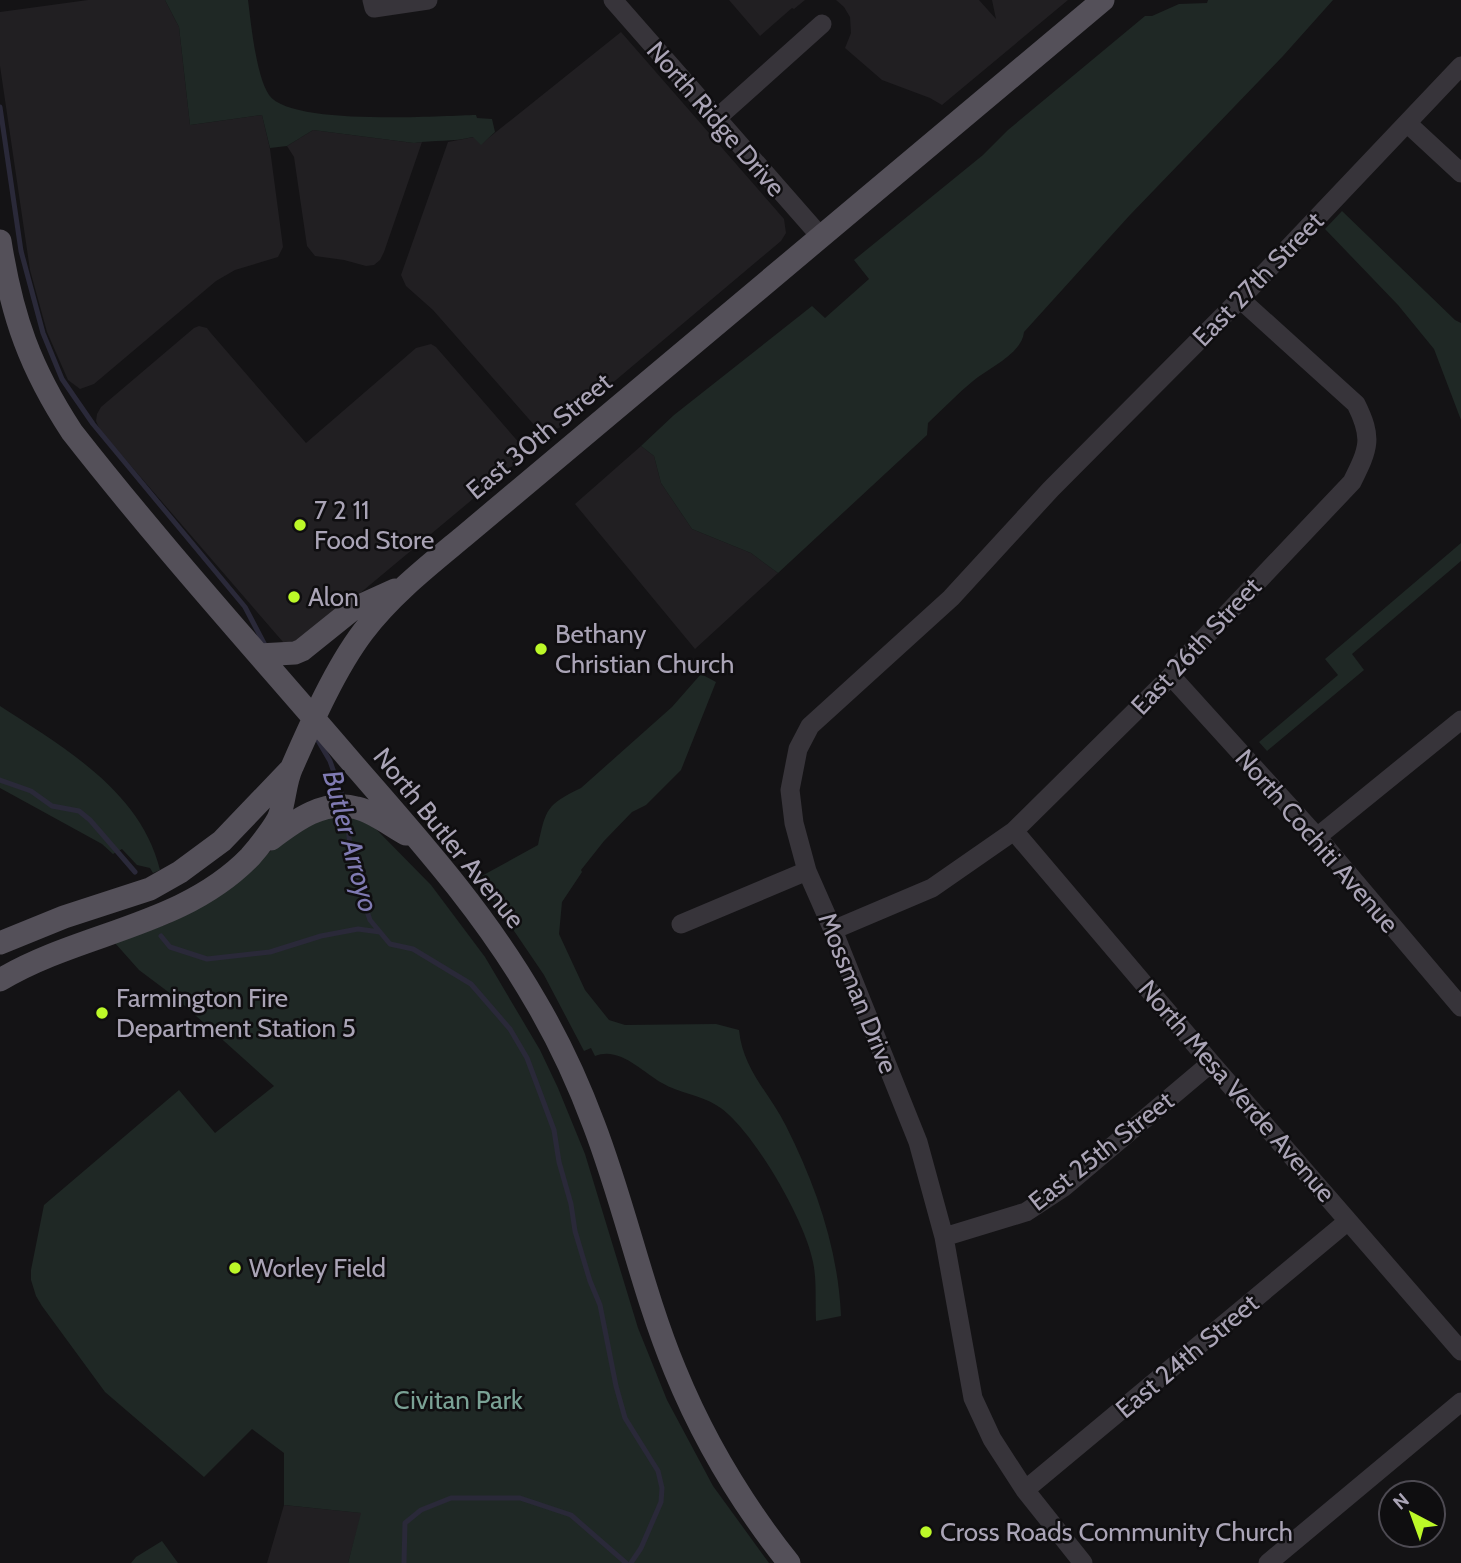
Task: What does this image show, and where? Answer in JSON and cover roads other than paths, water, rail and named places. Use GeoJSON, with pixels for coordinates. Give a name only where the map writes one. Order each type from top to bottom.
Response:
{"type":"FeatureCollection","features":[{"type":"Feature","properties":{"kind":"main road","name":"East 30th Street"},"geometry":{"type":"LineString","coordinates":[[0,980],[76,945],[164,915],[212,887],[250,857],[279,817],[290,770],[337,674],[357,640],[385,606],[407,584],[1103,0]]}},
{"type":"Feature","properties":{"kind":"main road","name":"North Butler Avenue"},"geometry":{"type":"LineString","coordinates":[[0,241],[9,293],[21,335],[38,377],[72,432],[121,494],[460,887],[502,945],[541,1009],[595,1127],[643,1282],[687,1398],[735,1490],[789,1563]]}},
{"type":"Feature","properties":{"kind":"main road"},"geometry":{"type":"LineString","coordinates":[[259,655],[295,653],[302,650],[353,609],[407,584]]}},
{"type":"Feature","properties":{"kind":"main road"},"geometry":{"type":"LineString","coordinates":[[0,943],[64,917],[150,889],[180,872],[222,841],[290,770]]}},
{"type":"Feature","properties":{"kind":"main road"},"geometry":{"type":"LineString","coordinates":[[250,857],[300,818],[334,807],[359,808],[421,843]]}},
{"type":"Feature","properties":{"kind":"street"},"geometry":{"type":"LineString","coordinates":[[372,0],[374,8],[428,0]]}},
{"type":"Feature","properties":{"kind":"street","name":"North Ridge Drive"},"geometry":{"type":"LineString","coordinates":[[613,0],[821,237]]}},
{"type":"Feature","properties":{"kind":"street"},"geometry":{"type":"LineString","coordinates":[[716,120],[822,24]]}},
{"type":"Feature","properties":{"kind":"street","name":"East 27th Street"},"geometry":{"type":"LineString","coordinates":[[1051,489],[1240,299],[1461,66]]}},
{"type":"Feature","properties":{"kind":"street"},"geometry":{"type":"LineString","coordinates":[[1407,123],[1461,173]]}},
{"type":"Feature","properties":{"kind":"street","name":"East 26th Street"},"geometry":{"type":"LineString","coordinates":[[833,930],[932,888],[1014,831],[1171,676],[1352,482],[1365,456],[1367,427],[1356,404],[1240,299]]}},
{"type":"Feature","properties":{"kind":"street","name":"Mossman Drive"},"geometry":{"type":"LineString","coordinates":[[1051,489],[951,598],[810,726],[798,749],[790,790],[794,823],[807,871],[918,1142],[944,1237],[972,1398],[992,1439],[1025,1490],[1083,1563]]}},
{"type":"Feature","properties":{"kind":"street","name":"North Cochiti Avenue"},"geometry":{"type":"LineString","coordinates":[[1171,676],[1317,837],[1461,1007]]}},
{"type":"Feature","properties":{"kind":"street"},"geometry":{"type":"LineString","coordinates":[[1317,837],[1461,720]]}},
{"type":"Feature","properties":{"kind":"street","name":"North Mesa Verde Avenue"},"geometry":{"type":"LineString","coordinates":[[1014,831],[1461,1351]]}},
{"type":"Feature","properties":{"kind":"street"},"geometry":{"type":"LineString","coordinates":[[681,924],[807,871]]}},
{"type":"Feature","properties":{"kind":"street","name":"East 25th Street"},"geometry":{"type":"LineString","coordinates":[[944,1237],[1026,1212],[1064,1186],[1211,1063]]}},
{"type":"Feature","properties":{"kind":"street","name":"East 24th Street"},"geometry":{"type":"LineString","coordinates":[[1025,1490],[1349,1221]]}},
{"type":"Feature","properties":{"kind":"street"},"geometry":{"type":"LineString","coordinates":[[1268,1563],[1461,1402]]}},
{"type":"Feature","properties":{"kind":"waterway","name":"Butler Arroyo"},"geometry":{"type":"LineString","coordinates":[[0,107],[21,251],[43,333],[62,379],[93,424],[245,607],[267,649]]}},
{"type":"Feature","properties":{"kind":"waterway","name":"Butler Arroyo"},"geometry":{"type":"LineString","coordinates":[[316,737],[330,761],[344,801]]}},
{"type":"Feature","properties":{"kind":"waterway"},"geometry":{"type":"LineString","coordinates":[[0,780],[31,791],[52,806],[79,811],[135,872]]}},
{"type":"Feature","properties":{"kind":"waterway","name":"Butler Arroyo"},"geometry":{"type":"LineString","coordinates":[[346,811],[353,871],[370,920],[390,944],[413,949],[471,984],[510,1029],[527,1058],[554,1130],[575,1231],[600,1305],[625,1418],[658,1471],[662,1488],[661,1502],[641,1548],[631,1563]]}},
{"type":"Feature","properties":{"kind":"waterway"},"geometry":{"type":"LineString","coordinates":[[161,936],[170,947],[207,959],[270,952],[321,936],[358,929],[380,932]]}},
{"type":"Feature","properties":{"kind":"waterway"},"geometry":{"type":"LineString","coordinates":[[404,1563],[405,1523],[421,1510],[451,1498],[520,1498],[571,1515],[626,1563]]}},
{"type":"Feature","properties":{"kind":"place","name":"7 2 11 Food Store"},"geometry":{"type":"Point","coordinates":[300,525]}},
{"type":"Feature","properties":{"kind":"place","name":"Alon"},"geometry":{"type":"Point","coordinates":[294,597]}},
{"type":"Feature","properties":{"kind":"place","name":"Bethany Christian Church"},"geometry":{"type":"Point","coordinates":[541,649]}},
{"type":"Feature","properties":{"kind":"place","name":"Farmington Fire Department Station 5"},"geometry":{"type":"Point","coordinates":[102,1013]}},
{"type":"Feature","properties":{"kind":"place","name":"Worley Field"},"geometry":{"type":"Point","coordinates":[235,1268]}},
{"type":"Feature","properties":{"kind":"place","name":"Cross Roads Community Church"},"geometry":{"type":"Point","coordinates":[926,1532]}},
{"type":"Feature","properties":{"kind":"park label","name":"Civitan Park"},"geometry":{"type":"Point","coordinates":[458,1400]}}]}
